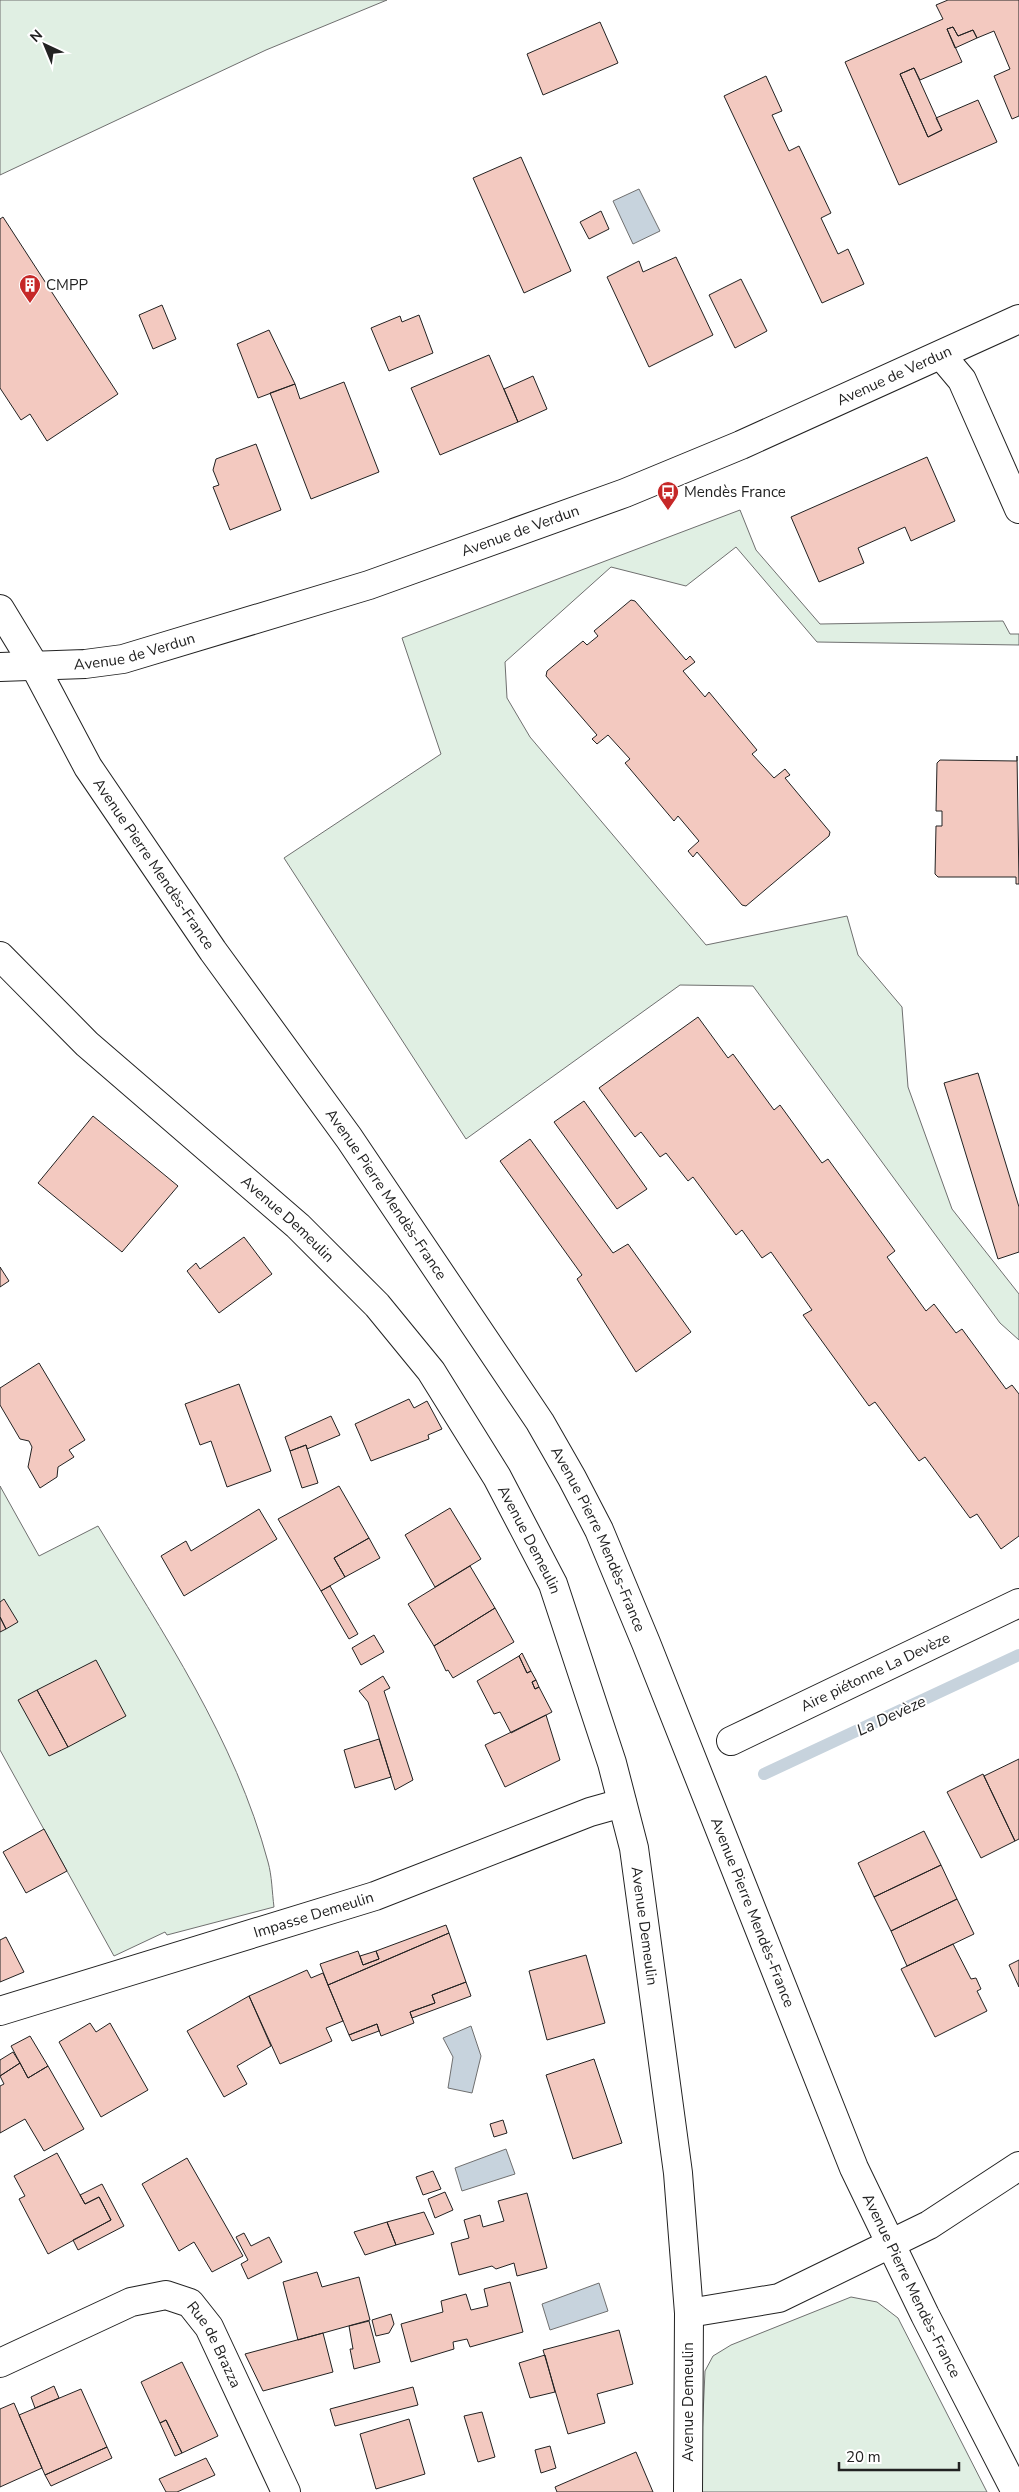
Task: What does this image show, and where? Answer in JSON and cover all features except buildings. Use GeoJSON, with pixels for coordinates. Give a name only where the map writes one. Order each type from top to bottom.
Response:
{"type":"FeatureCollection","features":[{"type":"Feature","properties":{"kind":"street","name":"Avenue de Verdun"},"geometry":{"type":"LineString","coordinates":[[0,667],[85,664],[123,659],[368,585],[625,493],[1019,319]]}},
{"type":"Feature","properties":{"kind":"street"},"geometry":{"type":"LineString","coordinates":[[941,355],[962,380],[1019,509]]}},
{"type":"Feature","properties":{"kind":"street","name":"Avenue Pierre Mendès-France"},"geometry":{"type":"LineString","coordinates":[[0,609],[34,665],[88,767],[213,951],[349,1138],[540,1422],[572,1478],[599,1530],[646,1642],[854,2168],[1016,2492]]}},
{"type":"Feature","properties":{"kind":"street","name":"Avenue Demeulin"},"geometry":{"type":"LineString","coordinates":[[0,956],[87,1044],[298,1226],[377,1305],[430,1371],[498,1477],[554,1584],[612,1763],[634,1848],[677,2163],[689,2313],[688,2492]]}},
{"type":"Feature","properties":{"kind":"street","name":"Aire piétonne La Devèze"},"geometry":{"type":"LineString","coordinates":[[731,1742],[1019,1603]]}},
{"type":"Feature","properties":{"kind":"street","name":"Impasse Demeulin"},"geometry":{"type":"LineString","coordinates":[[0,2011],[375,1896],[590,1812],[622,1803]]}},
{"type":"Feature","properties":{"kind":"street"},"geometry":{"type":"LineString","coordinates":[[689,2313],[779,2298],[929,2226],[1019,2166]]}},
{"type":"Feature","properties":{"kind":"street","name":"Rue de Brazza"},"geometry":{"type":"LineString","coordinates":[[0,2363],[130,2302],[166,2294],[190,2303],[209,2327],[286,2492]]}},
{"type":"Feature","properties":{"kind":"green space"},"geometry":{"type":"Polygon","coordinates":[[[0,0],[387,0],[266,50],[0,175],[0,0]]]}},
{"type":"Feature","properties":{"kind":"green space"},"geometry":{"type":"Polygon","coordinates":[[[740,510],[756,550],[820,624],[1003,621],[1010,634],[1019,634],[1019,645],[817,642],[736,547],[686,586],[611,567],[505,662],[507,698],[530,737],[706,945],[847,916],[858,955],[902,1007],[908,1087],[952,1209],[1019,1294],[1019,1340],[1000,1323],[753,986],[680,985],[466,1139],[284,858],[441,754],[402,638],[740,510]]]}},
{"type":"Feature","properties":{"kind":"green space"},"geometry":{"type":"Polygon","coordinates":[[[0,1486],[39,1556],[98,1526],[172,1647],[217,1730],[237,1773],[254,1817],[268,1862],[274,1907],[167,1935],[165,1932],[114,1956],[0,1750],[0,1486]]]}},
{"type":"Feature","properties":{"kind":"green space"},"geometry":{"type":"Polygon","coordinates":[[[851,2297],[877,2302],[898,2318],[987,2492],[702,2492],[701,2461],[705,2371],[713,2356],[731,2345],[851,2297]]]}},
{"type":"Feature","properties":{"kind":"shaded area"},"geometry":{"type":"Polygon","coordinates":[[[639,189],[660,231],[633,244],[613,201],[639,189]]]}},
{"type":"Feature","properties":{"kind":"shaded area"},"geometry":{"type":"Polygon","coordinates":[[[471,2026],[481,2056],[472,2093],[448,2088],[453,2057],[443,2038],[471,2026]]]}},
{"type":"Feature","properties":{"kind":"shaded area"},"geometry":{"type":"Polygon","coordinates":[[[506,2149],[515,2174],[462,2191],[455,2168],[506,2149]]]}},
{"type":"Feature","properties":{"kind":"shaded area"},"geometry":{"type":"Polygon","coordinates":[[[599,2283],[608,2311],[550,2330],[542,2304],[599,2283]]]}},
{"type":"Feature","properties":{"kind":"waterway","name":"La Devèze"},"geometry":{"type":"LineString","coordinates":[[764,1774],[1019,1655]]}},
{"type":"Feature","properties":{"kind":"place","name":"CMPP"},"geometry":{"type":"Point","coordinates":[30,304]}},
{"type":"Feature","properties":{"kind":"place","name":"Mendès France"},"geometry":{"type":"Point","coordinates":[668,511]}}]}
